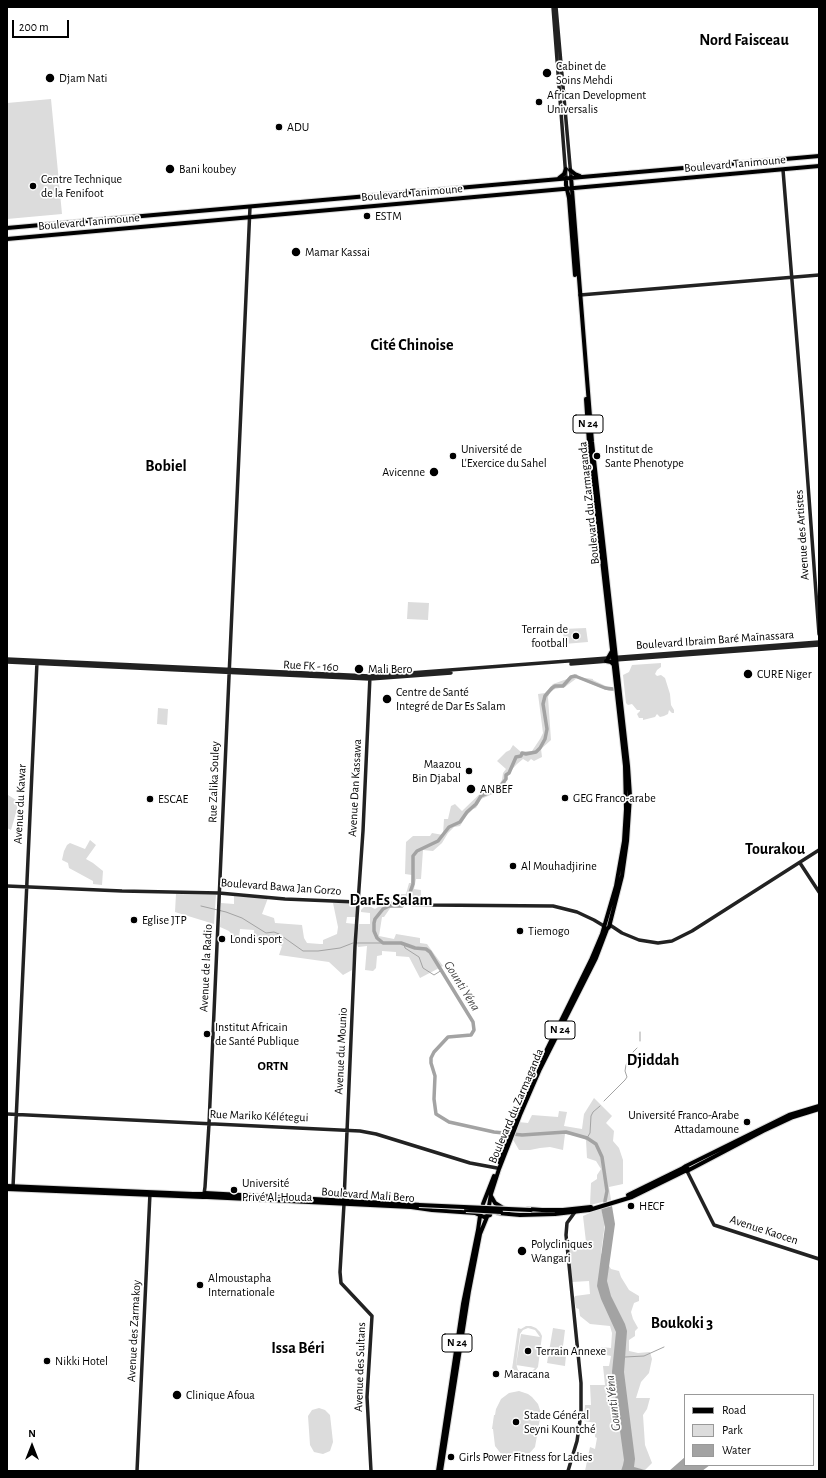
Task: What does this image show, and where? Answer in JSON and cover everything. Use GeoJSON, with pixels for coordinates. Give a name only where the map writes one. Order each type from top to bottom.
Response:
{"type":"FeatureCollection","features":[{"type":"Feature","properties":{"kind":"main road","name":"Boulevard Tanimoune"},"geometry":{"type":"LineString","coordinates":[[7,228],[819,156]]}},
{"type":"Feature","properties":{"kind":"main road","name":"Boulevard Tanimoune"},"geometry":{"type":"LineString","coordinates":[[7,239],[819,166]]}},
{"type":"Feature","properties":{"kind":"main road"},"geometry":{"type":"LineString","coordinates":[[557,179],[568,169],[582,177]]}},
{"type":"Feature","properties":{"kind":"main road","name":"Boulevard du Zarmaganda"},"geometry":{"type":"LineString","coordinates":[[483,1204],[534,1079],[607,926],[617,881],[624,835],[626,784],[623,728],[592,442],[568,178]]}},
{"type":"Feature","properties":{"kind":"main road"},"geometry":{"type":"LineString","coordinates":[[478,187],[478,197]]}},
{"type":"Feature","properties":{"kind":"main road"},"geometry":{"type":"LineString","coordinates":[[557,190],[563,192],[570,198],[581,188]]}},
{"type":"Feature","properties":{"kind":"main road"},"geometry":{"type":"LineString","coordinates":[[327,200],[327,210]]}},
{"type":"Feature","properties":{"kind":"main road","name":"Boulevard du Zarmaganda"},"geometry":{"type":"LineString","coordinates":[[576,262],[580,295],[589,442],[612,651],[615,660]]}},
{"type":"Feature","properties":{"kind":"main road"},"geometry":{"type":"LineString","coordinates":[[612,651],[607,660],[611,662],[615,660]]}},
{"type":"Feature","properties":{"kind":"main road"},"geometry":{"type":"LineString","coordinates":[[411,1206],[531,1212],[575,1212],[605,1204],[631,1194],[790,1118],[819,1108]]}},
{"type":"Feature","properties":{"kind":"main road","name":"Boulevard du Zarmaganda"},"geometry":{"type":"LineString","coordinates":[[490,1206],[491,1194],[510,1136]]}},
{"type":"Feature","properties":{"kind":"main road","name":"Boulevard Mali Bero"},"geometry":{"type":"LineString","coordinates":[[7,1187],[411,1206],[478,1207]]}},
{"type":"Feature","properties":{"kind":"main road"},"geometry":{"type":"LineString","coordinates":[[491,1194],[495,1203],[503,1208]]}},
{"type":"Feature","properties":{"kind":"main road"},"geometry":{"type":"LineString","coordinates":[[542,1212],[503,1208],[483,1204],[478,1207],[479,1215],[483,1217],[497,1214],[542,1212],[578,1209],[605,1204]]}},
{"type":"Feature","properties":{"kind":"main road","name":"Boulevard Mali Bero"},"geometry":{"type":"LineString","coordinates":[[411,1206],[421,1209],[468,1212],[479,1215]]}},
{"type":"Feature","properties":{"kind":"main road"},"geometry":{"type":"LineString","coordinates":[[488,1216],[491,1211],[490,1206]]}},
{"type":"Feature","properties":{"kind":"main road"},"geometry":{"type":"LineString","coordinates":[[468,1212],[477,1219],[479,1226]]}},
{"type":"Feature","properties":{"kind":"main road","name":"N 24"},"geometry":{"type":"LineString","coordinates":[[440,1471],[468,1286],[479,1226],[479,1215]]}},
{"type":"Feature","properties":{"kind":"main road","name":"N 24"},"geometry":{"type":"LineString","coordinates":[[468,1286],[480,1234],[488,1216]]}},
{"type":"Feature","properties":{"kind":"street","name":"Boulevard du Zarmaganda"},"geometry":{"type":"LineString","coordinates":[[553,7],[568,169]]}},
{"type":"Feature","properties":{"kind":"street","name":"Boulevard du Zarmaganda"},"geometry":{"type":"LineString","coordinates":[[556,7],[568,178]]}},
{"type":"Feature","properties":{"kind":"street","name":"Avenue des Artistes"},"geometry":{"type":"LineString","coordinates":[[783,170],[819,634]]}},
{"type":"Feature","properties":{"kind":"street","name":"Rue Zalika Souley"},"geometry":{"type":"LineString","coordinates":[[219,893],[250,207]]}},
{"type":"Feature","properties":{"kind":"street"},"geometry":{"type":"LineString","coordinates":[[580,295],[819,276]]}},
{"type":"Feature","properties":{"kind":"street","name":"Boulevard Ibraim Baré Maïnassara"},"geometry":{"type":"LineString","coordinates":[[615,660],[819,643]]}},
{"type":"Feature","properties":{"kind":"street","name":"Rue FK - 160"},"geometry":{"type":"LineString","coordinates":[[7,661],[370,677],[615,660]]}},
{"type":"Feature","properties":{"kind":"street","name":"Avenue du Kawar"},"geometry":{"type":"LineString","coordinates":[[13,1187],[37,662]]}},
{"type":"Feature","properties":{"kind":"street","name":"Avenue Dan Kassawa"},"geometry":{"type":"LineString","coordinates":[[358,902],[370,677]]}},
{"type":"Feature","properties":{"kind":"street","name":"Boulevard Bawa Jan Gorzo"},"geometry":{"type":"LineString","coordinates":[[7,886],[219,893],[405,904],[553,906],[570,910],[639,940],[662,943],[676,939],[692,930],[819,850]]}},
{"type":"Feature","properties":{"kind":"street"},"geometry":{"type":"LineString","coordinates":[[800,862],[819,892]]}},
{"type":"Feature","properties":{"kind":"street","name":"Avenue de la Radio"},"geometry":{"type":"LineString","coordinates":[[205,1196],[219,893]]}},
{"type":"Feature","properties":{"kind":"street","name":"Avenue du Mounio"},"geometry":{"type":"LineString","coordinates":[[344,1202],[355,939],[358,902]]}},
{"type":"Feature","properties":{"kind":"street","name":"Rue Mariko Kélétegui"},"geometry":{"type":"LineString","coordinates":[[7,1114],[347,1130],[376,1134],[470,1163],[497,1168]]}},
{"type":"Feature","properties":{"kind":"street","name":"Avenue Kaocen"},"geometry":{"type":"LineString","coordinates":[[686,1169],[714,1224],[819,1259]]}},
{"type":"Feature","properties":{"kind":"street","name":"Avenue des Zarmakoy"},"geometry":{"type":"LineString","coordinates":[[137,1471],[150,1194]]}},
{"type":"Feature","properties":{"kind":"street","name":"Avenue des Sultans"},"geometry":{"type":"LineString","coordinates":[[344,1202],[340,1272],[341,1283],[372,1316],[367,1397],[371,1471]]}},
{"type":"Feature","properties":{"kind":"street"},"geometry":{"type":"LineString","coordinates":[[568,1471],[577,1441],[581,1414],[581,1383],[566,1235],[567,1224],[575,1212]]}},
{"type":"Feature","properties":{"kind":"green space","name":"Centre Technique de la Fenifoot"},"geometry":{"type":"Polygon","coordinates":[[[51,99],[62,214],[7,219],[7,103],[51,99]]]}},
{"type":"Feature","properties":{"kind":"green space"},"geometry":{"type":"Polygon","coordinates":[[[408,602],[429,603],[428,620],[407,619],[408,602]]]}},
{"type":"Feature","properties":{"kind":"green space","name":"Terrain de football"},"geometry":{"type":"Polygon","coordinates":[[[586,628],[588,642],[564,644],[563,629],[586,628]]]}},
{"type":"Feature","properties":{"kind":"green space"},"geometry":{"type":"Polygon","coordinates":[[[661,663],[661,667],[655,674],[657,676],[661,675],[665,678],[674,713],[669,710],[668,714],[664,716],[660,717],[657,714],[655,717],[643,720],[643,718],[639,718],[637,714],[640,710],[637,710],[632,704],[628,705],[626,703],[623,675],[629,672],[632,665],[661,663]]]}},
{"type":"Feature","properties":{"kind":"green space"},"geometry":{"type":"Polygon","coordinates":[[[577,674],[578,677],[593,679],[613,691],[609,691],[577,678],[565,687],[555,689],[550,692],[548,697],[551,740],[541,749],[542,757],[534,761],[531,759],[528,762],[523,759],[517,764],[505,777],[506,783],[499,793],[496,789],[502,780],[503,773],[506,769],[497,761],[510,750],[513,745],[521,752],[532,751],[543,733],[538,694],[545,693],[553,684],[577,674]]]}},
{"type":"Feature","properties":{"kind":"green space"},"geometry":{"type":"Polygon","coordinates":[[[158,708],[168,709],[167,725],[157,724],[158,708]]]}},
{"type":"Feature","properties":{"kind":"green space"},"geometry":{"type":"Polygon","coordinates":[[[488,786],[495,793],[481,799],[476,808],[467,815],[460,826],[454,827],[442,843],[433,851],[423,850],[421,879],[416,879],[414,889],[421,890],[421,898],[414,899],[410,897],[407,902],[395,901],[401,900],[401,894],[406,894],[409,883],[411,883],[412,875],[405,874],[406,842],[413,836],[430,836],[432,833],[443,835],[444,819],[448,819],[451,806],[455,804],[462,811],[488,786]]]}},
{"type":"Feature","properties":{"kind":"green space"},"geometry":{"type":"Polygon","coordinates":[[[8,795],[19,802],[11,830],[7,828],[8,795]]]}},
{"type":"Feature","properties":{"kind":"green space"},"geometry":{"type":"Polygon","coordinates":[[[90,840],[96,845],[86,859],[103,871],[102,885],[93,884],[93,881],[69,868],[68,863],[62,860],[67,845],[70,843],[85,849],[90,840]]]}},
{"type":"Feature","properties":{"kind":"green space"},"geometry":{"type":"Polygon","coordinates":[[[176,894],[216,895],[214,924],[175,912],[176,894]]]}},
{"type":"Feature","properties":{"kind":"green space"},"geometry":{"type":"Polygon","coordinates":[[[234,896],[268,898],[262,914],[274,918],[275,923],[302,925],[304,938],[307,943],[320,944],[323,944],[323,940],[337,934],[338,927],[333,903],[356,903],[356,917],[347,917],[346,923],[355,924],[352,970],[343,975],[329,962],[279,955],[282,946],[254,936],[254,930],[240,929],[239,938],[234,937],[229,931],[220,927],[221,903],[234,904],[234,896]]]}},
{"type":"Feature","properties":{"kind":"green space"},"geometry":{"type":"Polygon","coordinates":[[[383,904],[403,905],[403,907],[391,907],[384,917],[382,917],[379,936],[394,939],[396,934],[420,938],[420,943],[427,944],[443,966],[420,978],[409,957],[396,956],[396,952],[382,951],[382,955],[377,956],[376,968],[373,971],[365,970],[367,946],[358,947],[355,939],[359,924],[370,924],[370,913],[361,912],[361,910],[364,907],[371,907],[375,909],[383,904]]]}},
{"type":"Feature","properties":{"kind":"green space"},"geometry":{"type":"Polygon","coordinates":[[[594,1098],[612,1116],[606,1123],[614,1131],[613,1141],[619,1148],[623,1160],[623,1184],[609,1187],[611,1200],[590,1205],[591,1183],[597,1179],[597,1175],[601,1169],[596,1161],[587,1158],[586,1140],[583,1137],[565,1134],[563,1150],[550,1147],[519,1150],[512,1138],[518,1122],[528,1123],[532,1115],[558,1117],[559,1111],[567,1112],[564,1126],[582,1129],[584,1114],[594,1098]]]}},
{"type":"Feature","properties":{"kind":"green space"},"geometry":{"type":"Polygon","coordinates":[[[601,1208],[605,1223],[601,1253],[611,1269],[619,1271],[629,1290],[639,1296],[639,1301],[634,1303],[631,1312],[638,1328],[635,1331],[635,1336],[629,1340],[629,1351],[638,1353],[650,1352],[652,1359],[649,1373],[641,1382],[636,1398],[650,1398],[647,1409],[643,1415],[645,1445],[652,1463],[645,1470],[635,1468],[633,1471],[585,1471],[590,1447],[595,1449],[597,1438],[595,1437],[596,1423],[584,1421],[585,1405],[591,1405],[590,1385],[605,1385],[603,1366],[609,1366],[611,1356],[602,1354],[601,1347],[611,1348],[612,1333],[610,1326],[590,1324],[580,1316],[579,1309],[576,1308],[574,1298],[575,1296],[590,1294],[589,1281],[572,1282],[567,1245],[586,1242],[583,1216],[601,1208]]]}},
{"type":"Feature","properties":{"kind":"green space","name":"Terrain Annexe"},"geometry":{"type":"Polygon","coordinates":[[[526,1326],[531,1326],[536,1328],[542,1336],[538,1367],[534,1372],[526,1376],[512,1369],[518,1328],[521,1329],[526,1326]],[[528,1328],[523,1330],[520,1334],[516,1364],[521,1334],[540,1337],[535,1330],[528,1328]],[[516,1365],[518,1370],[525,1373],[530,1373],[535,1368],[516,1365]]]}},
{"type":"Feature","properties":{"kind":"green space"},"geometry":{"type":"Polygon","coordinates":[[[553,1328],[565,1330],[562,1354],[566,1355],[565,1366],[547,1363],[553,1328]]]}},
{"type":"Feature","properties":{"kind":"green space","name":"Stade Général Seyni Kountché"},"geometry":{"type":"Polygon","coordinates":[[[519,1391],[532,1397],[538,1404],[541,1413],[535,1447],[527,1456],[511,1459],[502,1455],[495,1446],[492,1429],[494,1415],[501,1399],[509,1393],[519,1391]]]}},
{"type":"Feature","properties":{"kind":"green space"},"geometry":{"type":"Polygon","coordinates":[[[319,1408],[325,1410],[330,1415],[333,1442],[330,1451],[323,1454],[314,1452],[310,1445],[308,1416],[312,1410],[319,1408]]]}},
{"type":"Feature","properties":{"kind":"water"},"geometry":{"type":"Polygon","coordinates":[[[612,1206],[615,1224],[607,1281],[611,1296],[627,1331],[624,1372],[635,1459],[634,1467],[646,1471],[621,1471],[624,1460],[612,1372],[616,1332],[601,1299],[597,1286],[605,1227],[601,1208],[612,1206]]]}},
{"type":"Feature","properties":{"kind":"water"},"geometry":{"type":"Polygon","coordinates":[[[684,1458],[684,1466],[709,1466],[702,1471],[669,1471],[684,1458]]]}},
{"type":"Feature","properties":{"kind":"waterway","name":"Gounti Yéna"},"geometry":{"type":"LineString","coordinates":[[606,1207],[605,1201],[607,1191],[602,1157],[596,1144],[587,1138],[566,1132],[522,1135],[494,1132],[449,1122],[436,1114],[434,1099],[435,1076],[431,1058],[434,1052],[448,1037],[471,1035],[474,1030],[473,1022],[430,952],[426,949],[415,948],[401,943],[383,943],[377,938],[374,931],[374,923],[375,919],[383,909],[389,906],[402,906],[408,898],[413,884],[413,856],[417,851],[438,841],[449,827],[460,822],[481,796],[498,789],[506,779],[506,775],[509,773],[516,757],[521,756],[522,753],[526,754],[536,752],[540,748],[545,739],[547,729],[543,704],[545,696],[552,688],[555,686],[563,686],[571,677],[575,676],[605,688],[613,689]]}},
{"type":"Feature","properties":{"kind":"waterway"},"geometry":{"type":"LineString","coordinates":[[201,906],[226,912],[242,918],[266,933],[274,932],[279,934],[303,951],[318,951],[340,948],[353,943]]}},
{"type":"Feature","properties":{"kind":"waterway"},"geometry":{"type":"LineString","coordinates":[[356,943],[383,943]]}},
{"type":"Feature","properties":{"kind":"waterway"},"geometry":{"type":"LineString","coordinates":[[404,944],[405,948],[419,957],[423,968],[434,975],[442,970]]}},
{"type":"Feature","properties":{"kind":"waterway"},"geometry":{"type":"LineString","coordinates":[[640,1032],[640,1041]]}},
{"type":"Feature","properties":{"kind":"waterway"},"geometry":{"type":"LineString","coordinates":[[604,1101],[627,1077],[625,1071],[626,1065],[637,1048]]}},
{"type":"Feature","properties":{"kind":"waterway"},"geometry":{"type":"LineString","coordinates":[[587,1138],[590,1133],[591,1116],[600,1106]]}},
{"type":"Feature","properties":{"kind":"waterway"},"geometry":{"type":"LineString","coordinates":[[625,1357],[644,1356],[664,1347]]}},
{"type":"Feature","properties":{"kind":"place","name":"Cabinet de Soins Mehdi"},"geometry":{"type":"Point","coordinates":[547,73]}},
{"type":"Feature","properties":{"kind":"place","name":"Djam Nati"},"geometry":{"type":"Point","coordinates":[50,78]}},
{"type":"Feature","properties":{"kind":"place","name":"African Development Universalis"},"geometry":{"type":"Point","coordinates":[539,102]}},
{"type":"Feature","properties":{"kind":"place","name":"ADU"},"geometry":{"type":"Point","coordinates":[279,127]}},
{"type":"Feature","properties":{"kind":"place","name":"Bani koubey"},"geometry":{"type":"Point","coordinates":[170,169]}},
{"type":"Feature","properties":{"kind":"place","name":"Centre Technique de la Fenifoot"},"geometry":{"type":"Point","coordinates":[33,186]}},
{"type":"Feature","properties":{"kind":"place","name":"ESTM"},"geometry":{"type":"Point","coordinates":[367,216]}},
{"type":"Feature","properties":{"kind":"place","name":"Mamar Kassai"},"geometry":{"type":"Point","coordinates":[296,252]}},
{"type":"Feature","properties":{"kind":"place","name":"Université de L'Exercice du Sahel"},"geometry":{"type":"Point","coordinates":[453,456]}},
{"type":"Feature","properties":{"kind":"place","name":"Institut de Sante Phenotype"},"geometry":{"type":"Point","coordinates":[597,456]}},
{"type":"Feature","properties":{"kind":"place","name":"Avicenne"},"geometry":{"type":"Point","coordinates":[434,472]}},
{"type":"Feature","properties":{"kind":"place","name":"Terrain de football"},"geometry":{"type":"Point","coordinates":[576,636]}},
{"type":"Feature","properties":{"kind":"place","name":"Mali Bero"},"geometry":{"type":"Point","coordinates":[359,669]}},
{"type":"Feature","properties":{"kind":"place","name":"CURE Niger"},"geometry":{"type":"Point","coordinates":[748,674]}},
{"type":"Feature","properties":{"kind":"place","name":"Centre de Santé Integré de Dar Es Salam"},"geometry":{"type":"Point","coordinates":[387,699]}},
{"type":"Feature","properties":{"kind":"place","name":"Maazou Bin Djabal"},"geometry":{"type":"Point","coordinates":[469,771]}},
{"type":"Feature","properties":{"kind":"place","name":"ANBEF"},"geometry":{"type":"Point","coordinates":[471,789]}},
{"type":"Feature","properties":{"kind":"place","name":"GEG Franco-arabe"},"geometry":{"type":"Point","coordinates":[565,798]}},
{"type":"Feature","properties":{"kind":"place","name":"ESCAE"},"geometry":{"type":"Point","coordinates":[150,799]}},
{"type":"Feature","properties":{"kind":"place","name":"Al Mouhadjirine"},"geometry":{"type":"Point","coordinates":[513,866]}},
{"type":"Feature","properties":{"kind":"place","name":"Eglise JTP"},"geometry":{"type":"Point","coordinates":[134,920]}},
{"type":"Feature","properties":{"kind":"place","name":"Tiemogo"},"geometry":{"type":"Point","coordinates":[520,931]}},
{"type":"Feature","properties":{"kind":"place","name":"Londi sport"},"geometry":{"type":"Point","coordinates":[222,939]}},
{"type":"Feature","properties":{"kind":"place","name":"Institut Africain de Santé Publique"},"geometry":{"type":"Point","coordinates":[207,1034]}},
{"type":"Feature","properties":{"kind":"place","name":"Université Franco-Arabe Attadamoune"},"geometry":{"type":"Point","coordinates":[747,1122]}},
{"type":"Feature","properties":{"kind":"place","name":"Université Privé Al-Houda"},"geometry":{"type":"Point","coordinates":[234,1190]}},
{"type":"Feature","properties":{"kind":"place","name":"HECF"},"geometry":{"type":"Point","coordinates":[631,1206]}},
{"type":"Feature","properties":{"kind":"place","name":"Polycliniques Wangari"},"geometry":{"type":"Point","coordinates":[522,1251]}},
{"type":"Feature","properties":{"kind":"place","name":"Almoustapha Internationale"},"geometry":{"type":"Point","coordinates":[200,1285]}},
{"type":"Feature","properties":{"kind":"place","name":"Terrain Annexe"},"geometry":{"type":"Point","coordinates":[528,1351]}},
{"type":"Feature","properties":{"kind":"place","name":"Nikki Hotel"},"geometry":{"type":"Point","coordinates":[47,1361]}},
{"type":"Feature","properties":{"kind":"place","name":"Maracana"},"geometry":{"type":"Point","coordinates":[496,1374]}},
{"type":"Feature","properties":{"kind":"place","name":"Clinique Afoua"},"geometry":{"type":"Point","coordinates":[177,1395]}},
{"type":"Feature","properties":{"kind":"place","name":"Stade Général Seyni Kountché"},"geometry":{"type":"Point","coordinates":[516,1422]}},
{"type":"Feature","properties":{"kind":"place","name":"Girls Power Fitness for Ladies"},"geometry":{"type":"Point","coordinates":[451,1457]}},
{"type":"Feature","properties":{"kind":"district","name":"Nord Faisceau"},"geometry":{"type":"Point","coordinates":[744,40]}},
{"type":"Feature","properties":{"kind":"district","name":"Cité Chinoise"},"geometry":{"type":"Point","coordinates":[412,345]}},
{"type":"Feature","properties":{"kind":"district","name":"Bobiel"},"geometry":{"type":"Point","coordinates":[166,466]}},
{"type":"Feature","properties":{"kind":"district","name":"Tourakou"},"geometry":{"type":"Point","coordinates":[775,849]}},
{"type":"Feature","properties":{"kind":"district","name":"Dar Es Salam"},"geometry":{"type":"Point","coordinates":[391,900]}},
{"type":"Feature","properties":{"kind":"district","name":"Djiddah"},"geometry":{"type":"Point","coordinates":[653,1060]}},
{"type":"Feature","properties":{"kind":"district","name":"ORTN"},"geometry":{"type":"Point","coordinates":[273,1066]}},
{"type":"Feature","properties":{"kind":"district","name":"Boukoki 3"},"geometry":{"type":"Point","coordinates":[682,1323]}},
{"type":"Feature","properties":{"kind":"district","name":"Issa Béri"},"geometry":{"type":"Point","coordinates":[298,1348]}}]}
